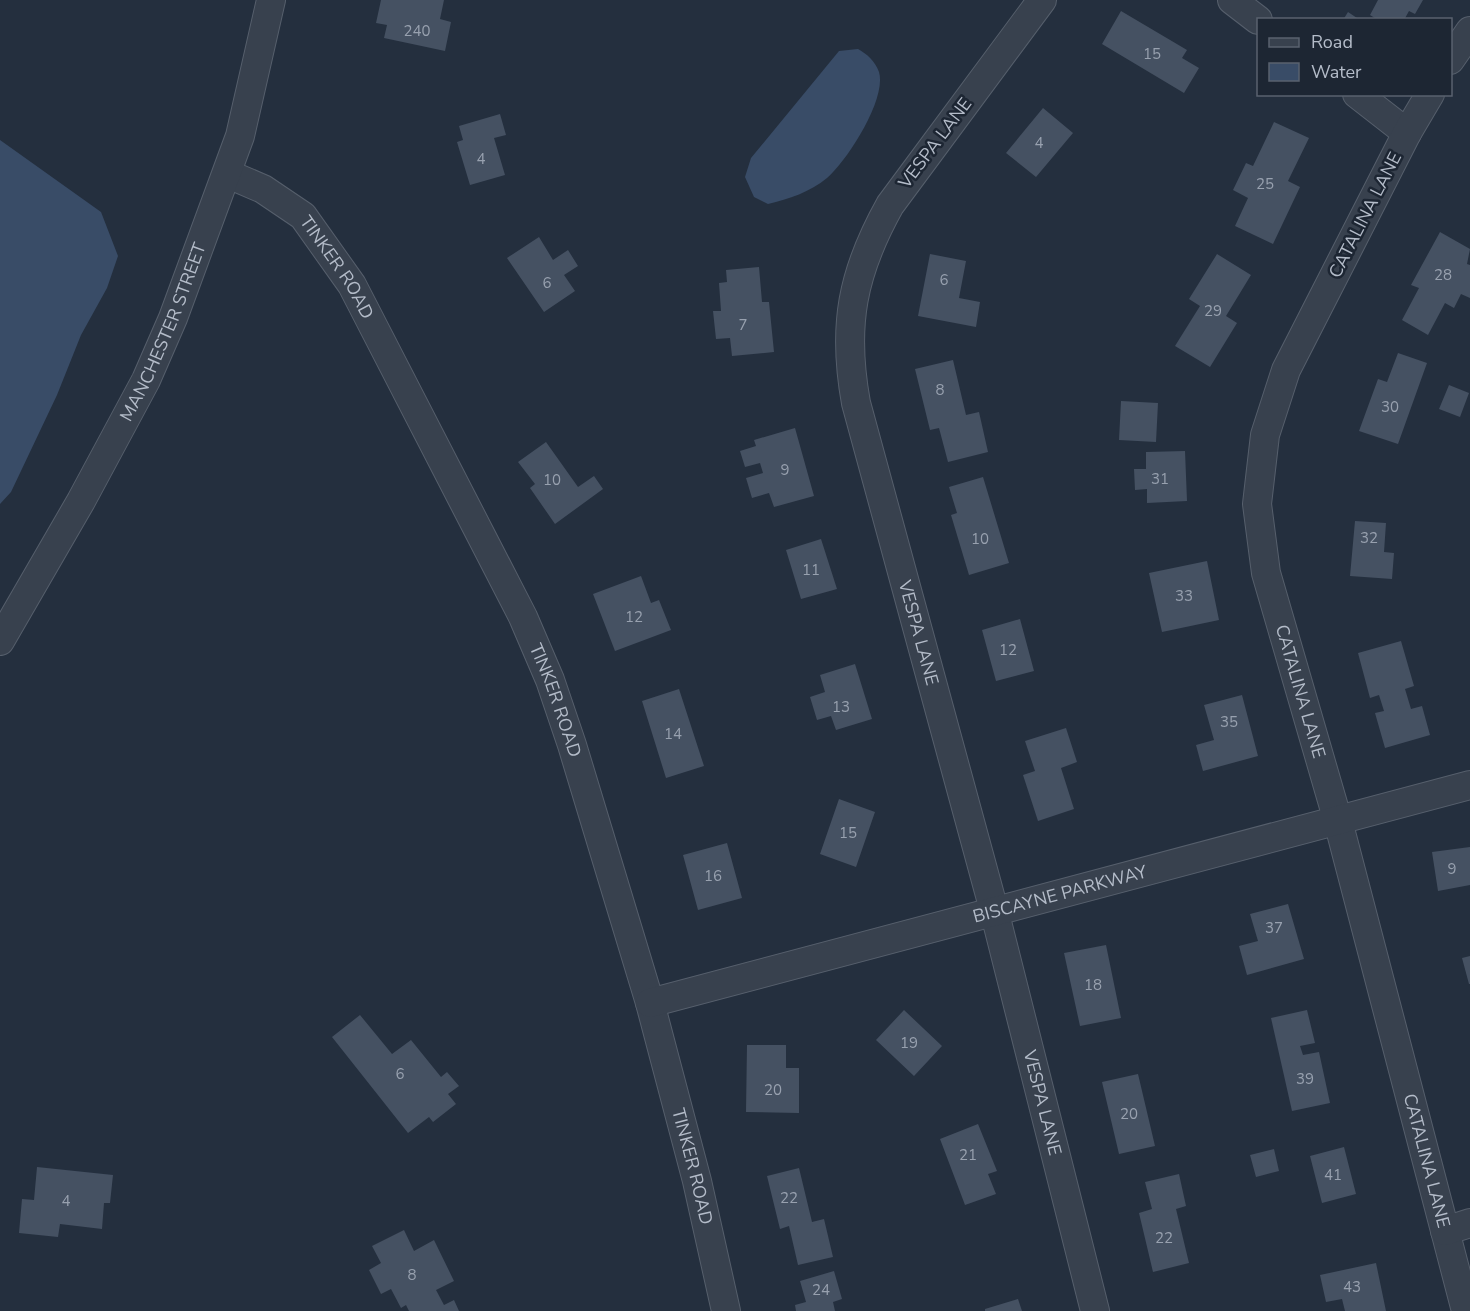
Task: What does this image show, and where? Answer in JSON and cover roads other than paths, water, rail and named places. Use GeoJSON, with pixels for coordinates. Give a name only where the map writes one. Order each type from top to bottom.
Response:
{"type":"FeatureCollection","features":[{"type":"Feature","properties":{"kind":"street","name":"MANCHESTER STREET"},"geometry":{"type":"LineString","coordinates":[[0,641],[81,501],[146,380],[173,318],[228,174],[245,115],[271,0]]}},
{"type":"Feature","properties":{"kind":"street","name":"VESPA LANE"},"geometry":{"type":"LineString","coordinates":[[1042,0],[890,205],[873,235],[860,267],[851,301],[848,335],[850,369],[856,403],[994,910],[1095,1311]]}},
{"type":"Feature","properties":{"kind":"street"},"geometry":{"type":"LineString","coordinates":[[1232,0],[1257,19]]}},
{"type":"Feature","properties":{"kind":"street"},"geometry":{"type":"LineString","coordinates":[[1452,57],[1470,31]]}},
{"type":"Feature","properties":{"kind":"street"},"geometry":{"type":"LineString","coordinates":[[1360,96],[1407,132]]}},
{"type":"Feature","properties":{"kind":"street","name":"CATALINA LANE"},"geometry":{"type":"LineString","coordinates":[[1429,96],[1407,132],[1286,370],[1265,435],[1257,504],[1266,573],[1457,1227],[1466,1311]]}},
{"type":"Feature","properties":{"kind":"street","name":"TINKER ROAD"},"geometry":{"type":"LineString","coordinates":[[228,174],[263,189],[303,216],[346,276],[523,617],[550,680],[650,1003],[697,1180],[726,1311]]}},
{"type":"Feature","properties":{"kind":"street","name":"BISCAYNE PARKWAY"},"geometry":{"type":"LineString","coordinates":[[650,1003],[1470,785]]}},
{"type":"Feature","properties":{"kind":"water"},"geometry":{"type":"Polygon","coordinates":[[[858,49],[875,64],[879,72],[880,84],[877,98],[864,129],[845,158],[827,178],[799,194],[768,204],[754,197],[745,177],[751,158],[839,51],[858,49]]]}},
{"type":"Feature","properties":{"kind":"water"},"geometry":{"type":"Polygon","coordinates":[[[0,140],[101,212],[118,256],[107,288],[81,335],[57,395],[11,492],[0,504],[0,140]]]}}]}
